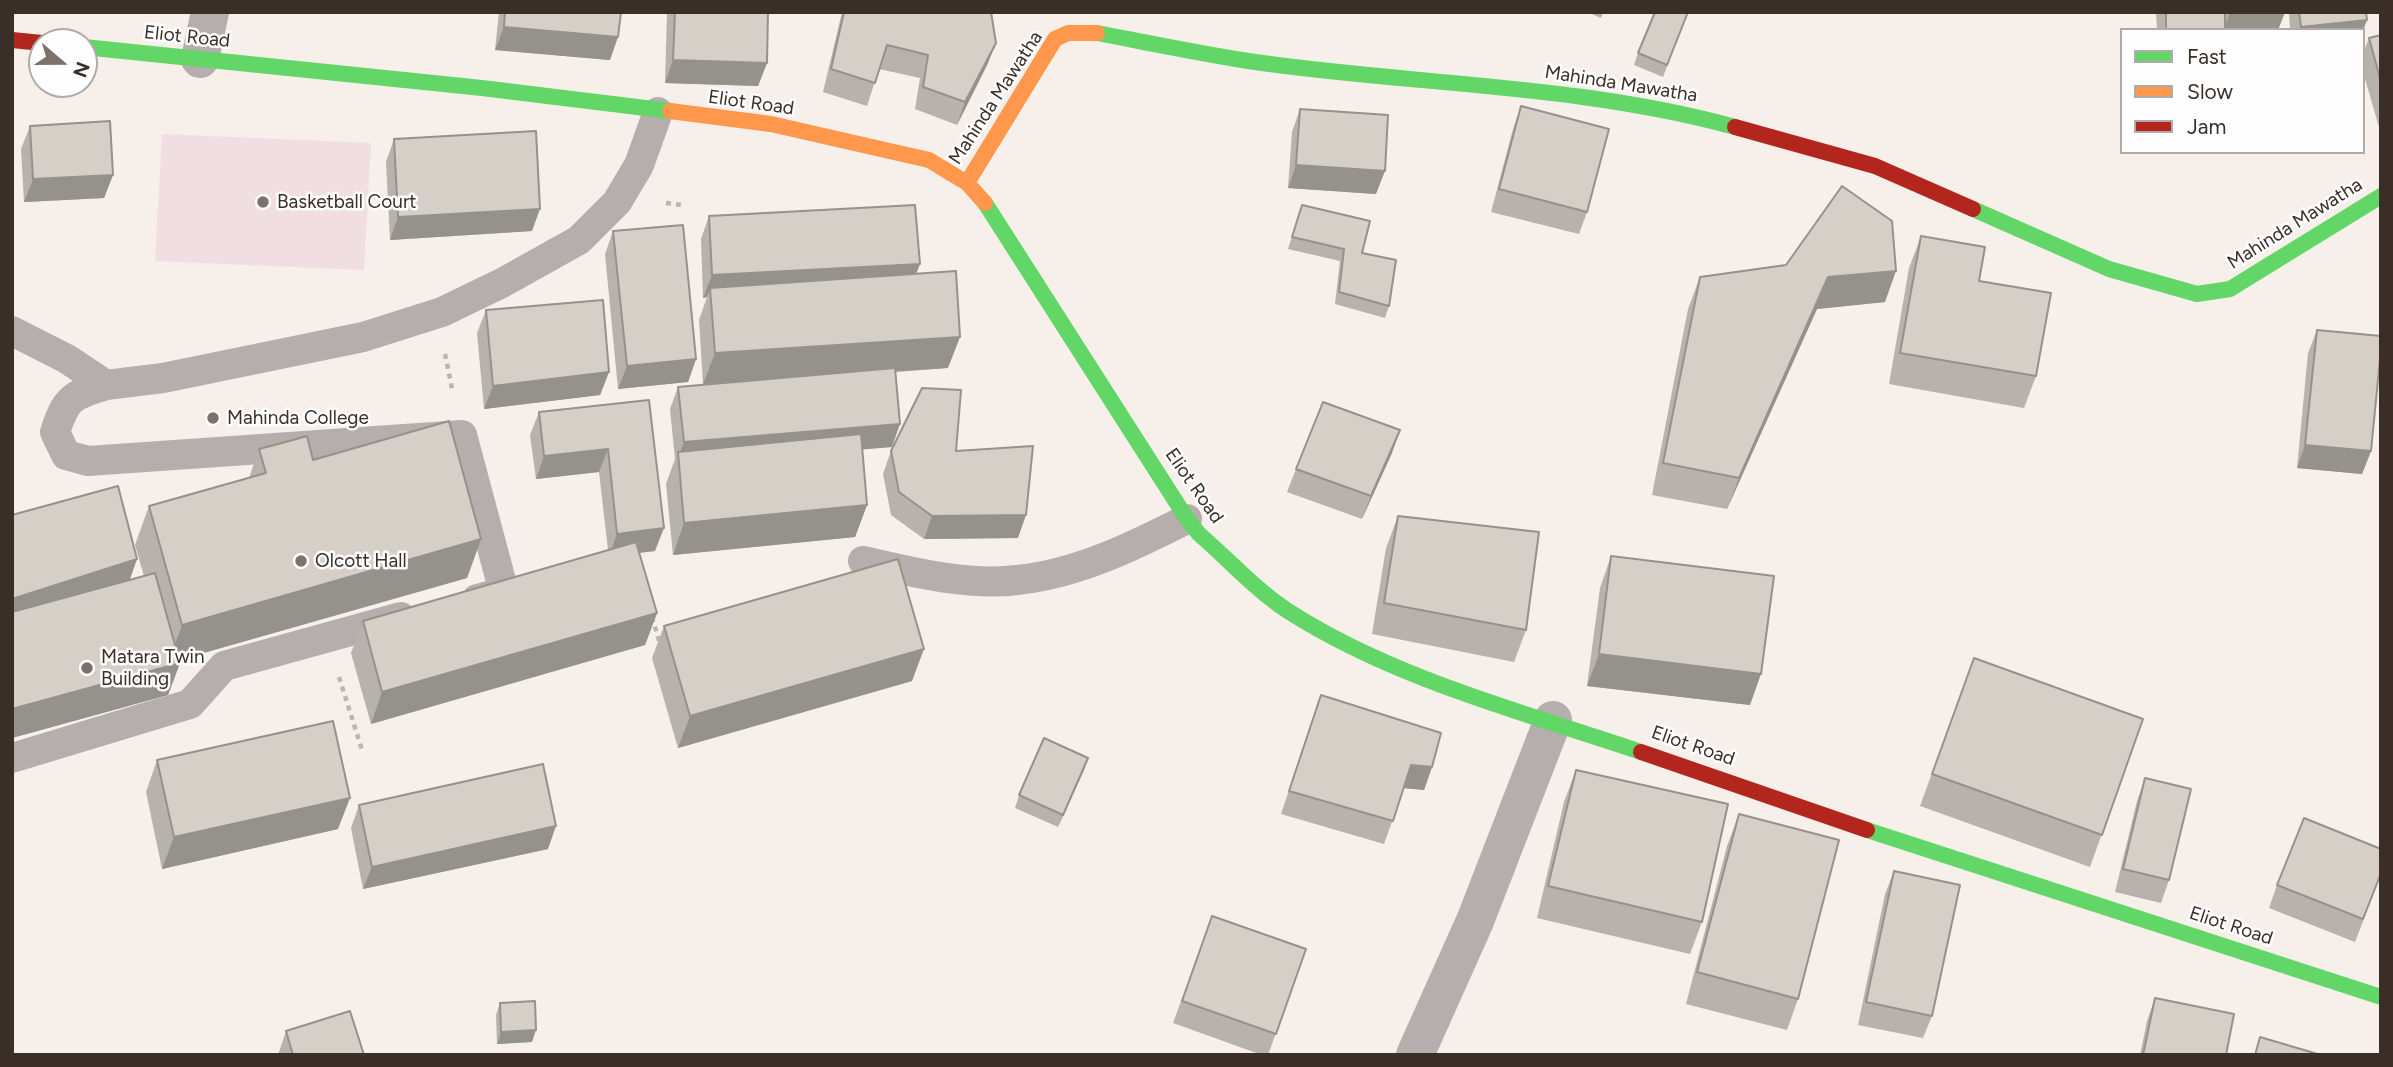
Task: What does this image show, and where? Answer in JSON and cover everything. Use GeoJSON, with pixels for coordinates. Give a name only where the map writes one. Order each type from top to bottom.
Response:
{"type":"FeatureCollection","features":[{"type":"Feature","properties":{"kind":"street"},"geometry":{"type":"LineString","coordinates":[[200,59],[210,12]]}},
{"type":"Feature","properties":{"kind":"street","name":"Mahinda Mawatha"},"geometry":{"type":"LineString","coordinates":[[967,183],[985,158],[1014,102],[1055,39],[1068,33],[1085,31],[1255,62],[1535,91],[1679,112],[1875,166],[2109,269],[2197,294],[2230,289],[2381,196]]}},
{"type":"Feature","properties":{"kind":"street","name":"Eliot Road"},"geometry":{"type":"LineString","coordinates":[[98,48],[482,88],[771,124],[929,160],[967,183],[990,209],[1199,534],[1297,616],[1361,650],[1444,685],[1553,720],[1924,849],[2381,997]]}},
{"type":"Feature","properties":{"kind":"street"},"geometry":{"type":"LineString","coordinates":[[1415,1055],[1475,920],[1553,720]]}},
{"type":"Feature","properties":{"kind":"lane"},"geometry":{"type":"LineString","coordinates":[[12,758],[190,705],[224,666],[326,636],[504,592],[462,435],[88,461],[66,455],[55,432],[62,410],[76,394],[106,385],[163,378],[363,337],[436,311],[442,312],[502,283],[579,240],[617,202],[639,165],[658,112]]}},
{"type":"Feature","properties":{"kind":"lane"},"geometry":{"type":"LineString","coordinates":[[12,331],[67,359],[106,385]]}},
{"type":"Feature","properties":{"kind":"lane"},"geometry":{"type":"LineString","coordinates":[[863,561],[972,580],[1016,581],[1055,573],[1099,559],[1187,519]]}},
{"type":"Feature","properties":{"kind":"path"},"geometry":{"type":"LineString","coordinates":[[436,311],[462,435]]}},
{"type":"Feature","properties":{"kind":"path"},"geometry":{"type":"LineString","coordinates":[[650,609],[660,644]]}},
{"type":"Feature","properties":{"kind":"path"},"geometry":{"type":"LineString","coordinates":[[326,636],[362,750]]}},
{"type":"Feature","properties":{"kind":"shaded area","name":"Basketball Court"},"geometry":{"type":"Polygon","coordinates":[[[162,134],[371,143],[364,270],[155,261],[162,134]]]}},
{"type":"Feature","properties":{"kind":"building"},"geometry":{"type":"Polygon","coordinates":[[[505,12],[621,12],[618,37],[504,27],[505,12]]]}},
{"type":"Feature","properties":{"kind":"building"},"geometry":{"type":"Polygon","coordinates":[[[675,12],[768,12],[767,63],[673,60],[675,12]]]}},
{"type":"Feature","properties":{"kind":"building"},"geometry":{"type":"Polygon","coordinates":[[[844,12],[991,12],[996,43],[965,102],[923,87],[928,55],[887,45],[875,83],[831,69],[844,12]]]}},
{"type":"Feature","properties":{"kind":"building"},"geometry":{"type":"Polygon","coordinates":[[[1655,12],[1688,12],[1667,65],[1638,53],[1655,12]]]}},
{"type":"Feature","properties":{"kind":"building"},"geometry":{"type":"Polygon","coordinates":[[[2166,12],[2225,12],[2225,28],[2166,28],[2166,12]]]}},
{"type":"Feature","properties":{"kind":"building"},"geometry":{"type":"Polygon","coordinates":[[[2299,12],[2366,12],[2367,20],[2301,27],[2299,12]]]}},
{"type":"Feature","properties":{"kind":"building"},"geometry":{"type":"Polygon","coordinates":[[[2381,35],[2381,82],[2369,38],[2381,35]]]}},
{"type":"Feature","properties":{"kind":"building"},"geometry":{"type":"Polygon","coordinates":[[[1521,106],[1609,129],[1587,212],[1499,189],[1521,106]]]}},
{"type":"Feature","properties":{"kind":"building"},"geometry":{"type":"Polygon","coordinates":[[[1300,109],[1388,115],[1385,171],[1296,165],[1300,109]]]}},
{"type":"Feature","properties":{"kind":"building"},"geometry":{"type":"Polygon","coordinates":[[[110,121],[113,175],[33,179],[30,126],[110,121]]]}},
{"type":"Feature","properties":{"kind":"building"},"geometry":{"type":"Polygon","coordinates":[[[536,131],[540,209],[398,217],[394,139],[536,131]]]}},
{"type":"Feature","properties":{"kind":"building"},"geometry":{"type":"Polygon","coordinates":[[[1842,186],[1892,221],[1896,271],[1828,277],[1739,478],[1663,463],[1700,277],[1786,265],[1842,186]]]}},
{"type":"Feature","properties":{"kind":"building"},"geometry":{"type":"Polygon","coordinates":[[[915,205],[920,264],[712,275],[709,216],[915,205]]]}},
{"type":"Feature","properties":{"kind":"building"},"geometry":{"type":"Polygon","coordinates":[[[1302,205],[1370,221],[1362,253],[1396,260],[1389,306],[1339,292],[1344,249],[1292,237],[1302,205]]]}},
{"type":"Feature","properties":{"kind":"building"},"geometry":{"type":"Polygon","coordinates":[[[683,225],[696,359],[627,366],[613,231],[683,225]]]}},
{"type":"Feature","properties":{"kind":"building"},"geometry":{"type":"Polygon","coordinates":[[[1921,236],[1985,247],[1979,281],[2051,293],[2036,376],[1900,353],[1921,236]]]}},
{"type":"Feature","properties":{"kind":"building"},"geometry":{"type":"Polygon","coordinates":[[[956,271],[960,337],[715,353],[710,288],[956,271]]]}},
{"type":"Feature","properties":{"kind":"building"},"geometry":{"type":"Polygon","coordinates":[[[603,300],[609,372],[493,386],[486,310],[603,300]]]}},
{"type":"Feature","properties":{"kind":"building"},"geometry":{"type":"Polygon","coordinates":[[[2317,330],[2381,336],[2371,451],[2305,445],[2317,330]]]}},
{"type":"Feature","properties":{"kind":"building"},"geometry":{"type":"Polygon","coordinates":[[[895,368],[900,424],[684,442],[678,387],[895,368]]]}},
{"type":"Feature","properties":{"kind":"building"},"geometry":{"type":"Polygon","coordinates":[[[922,388],[961,390],[956,451],[1033,446],[1026,515],[932,516],[899,492],[891,451],[922,388]]]}},
{"type":"Feature","properties":{"kind":"building"},"geometry":{"type":"Polygon","coordinates":[[[649,400],[664,528],[617,534],[608,449],[544,456],[539,412],[649,400]]]}},
{"type":"Feature","properties":{"kind":"building"},"geometry":{"type":"Polygon","coordinates":[[[1323,402],[1400,430],[1371,496],[1296,469],[1323,402]]]}},
{"type":"Feature","properties":{"kind":"building","name":"Olcott Hall"},"geometry":{"type":"Polygon","coordinates":[[[449,421],[481,539],[182,625],[149,506],[266,473],[259,449],[307,436],[313,460],[449,421]]]}},
{"type":"Feature","properties":{"kind":"building"},"geometry":{"type":"Polygon","coordinates":[[[861,434],[867,505],[684,523],[678,452],[861,434]]]}},
{"type":"Feature","properties":{"kind":"building"},"geometry":{"type":"Polygon","coordinates":[[[118,486],[137,559],[12,599],[12,515],[118,486]]]}},
{"type":"Feature","properties":{"kind":"building"},"geometry":{"type":"Polygon","coordinates":[[[1398,516],[1539,532],[1526,630],[1384,603],[1398,516]]]}},
{"type":"Feature","properties":{"kind":"building"},"geometry":{"type":"Polygon","coordinates":[[[636,542],[657,613],[382,692],[363,621],[636,542]]]}},
{"type":"Feature","properties":{"kind":"building"},"geometry":{"type":"Polygon","coordinates":[[[1611,556],[1774,576],[1761,674],[1599,654],[1611,556]]]}},
{"type":"Feature","properties":{"kind":"building"},"geometry":{"type":"Polygon","coordinates":[[[898,559],[924,649],[690,716],[664,626],[898,559]]]}},
{"type":"Feature","properties":{"kind":"building","name":"Matara Twin Building"},"geometry":{"type":"Polygon","coordinates":[[[155,573],[180,663],[12,709],[12,612],[155,573]]]}},
{"type":"Feature","properties":{"kind":"building"},"geometry":{"type":"Polygon","coordinates":[[[1974,658],[2143,719],[2102,835],[1932,774],[1974,658]]]}},
{"type":"Feature","properties":{"kind":"building"},"geometry":{"type":"Polygon","coordinates":[[[1321,695],[1441,733],[1432,767],[1411,765],[1393,821],[1289,791],[1321,695]]]}},
{"type":"Feature","properties":{"kind":"building"},"geometry":{"type":"Polygon","coordinates":[[[333,721],[350,798],[174,837],[157,760],[333,721]]]}},
{"type":"Feature","properties":{"kind":"building"},"geometry":{"type":"Polygon","coordinates":[[[1044,738],[1088,758],[1063,815],[1019,795],[1044,738]]]}},
{"type":"Feature","properties":{"kind":"building"},"geometry":{"type":"Polygon","coordinates":[[[543,764],[556,826],[372,867],[359,805],[543,764]]]}},
{"type":"Feature","properties":{"kind":"building"},"geometry":{"type":"Polygon","coordinates":[[[1576,770],[1728,804],[1702,922],[1548,886],[1576,770]]]}},
{"type":"Feature","properties":{"kind":"building"},"geometry":{"type":"Polygon","coordinates":[[[2145,778],[2191,789],[2169,880],[2123,869],[2145,778]]]}},
{"type":"Feature","properties":{"kind":"building"},"geometry":{"type":"Polygon","coordinates":[[[1739,814],[1839,840],[1798,999],[1697,972],[1739,814]]]}},
{"type":"Feature","properties":{"kind":"building"},"geometry":{"type":"Polygon","coordinates":[[[2304,818],[2381,849],[2381,873],[2363,919],[2277,885],[2304,818]]]}},
{"type":"Feature","properties":{"kind":"building"},"geometry":{"type":"Polygon","coordinates":[[[1894,871],[1960,885],[1932,1016],[1866,1002],[1894,871]]]}},
{"type":"Feature","properties":{"kind":"building"},"geometry":{"type":"Polygon","coordinates":[[[1212,916],[1306,949],[1276,1034],[1182,1001],[1212,916]]]}},
{"type":"Feature","properties":{"kind":"building"},"geometry":{"type":"Polygon","coordinates":[[[2155,998],[2234,1014],[2226,1055],[2143,1055],[2155,998]]]}},
{"type":"Feature","properties":{"kind":"building"},"geometry":{"type":"Polygon","coordinates":[[[535,1001],[536,1030],[501,1032],[500,1003],[535,1001]]]}},
{"type":"Feature","properties":{"kind":"building"},"geometry":{"type":"Polygon","coordinates":[[[350,1011],[364,1055],[293,1055],[286,1031],[350,1011]]]}},
{"type":"Feature","properties":{"kind":"building"},"geometry":{"type":"Polygon","coordinates":[[[2260,1037],[2321,1055],[2255,1055],[2260,1037]]]}},
{"type":"Feature","properties":{"kind":"traffic: fast"},"geometry":{"type":"LineString","coordinates":[[1097,33],[1196,52],[1315,70],[1496,87],[1616,102],[1735,127]]}},
{"type":"Feature","properties":{"kind":"traffic: fast"},"geometry":{"type":"LineString","coordinates":[[98,48],[482,88],[670,111]]}},
{"type":"Feature","properties":{"kind":"traffic: fast"},"geometry":{"type":"LineString","coordinates":[[1973,209],[2109,269],[2197,294],[2230,289],[2381,196]]}},
{"type":"Feature","properties":{"kind":"traffic: fast"},"geometry":{"type":"LineString","coordinates":[[985,203],[1187,519],[1199,534],[1265,594],[1329,635],[1415,675],[1505,708],[1641,752]]}},
{"type":"Feature","properties":{"kind":"traffic: fast"},"geometry":{"type":"LineString","coordinates":[[1867,830],[2381,997]]}},
{"type":"Feature","properties":{"kind":"traffic: slow"},"geometry":{"type":"LineString","coordinates":[[967,183],[1055,39],[1068,33],[1097,33]]}},
{"type":"Feature","properties":{"kind":"traffic: slow"},"geometry":{"type":"LineString","coordinates":[[670,111],[771,124],[929,160],[967,183],[985,203]]}},
{"type":"Feature","properties":{"kind":"traffic: jam"},"geometry":{"type":"LineString","coordinates":[[12,40],[28,42]]}},
{"type":"Feature","properties":{"kind":"traffic: jam"},"geometry":{"type":"LineString","coordinates":[[1735,127],[1875,166],[1973,209]]}},
{"type":"Feature","properties":{"kind":"traffic: jam"},"geometry":{"type":"LineString","coordinates":[[1641,752],[1867,830]]}},
{"type":"Feature","properties":{"kind":"place","name":"Basketball Court"},"geometry":{"type":"Point","coordinates":[263,202]}},
{"type":"Feature","properties":{"kind":"place","name":"Mahinda College"},"geometry":{"type":"Point","coordinates":[213,418]}},
{"type":"Feature","properties":{"kind":"place","name":"Olcott Hall"},"geometry":{"type":"Point","coordinates":[301,561]}},
{"type":"Feature","properties":{"kind":"place","name":"Matara Twin Building"},"geometry":{"type":"Point","coordinates":[87,668]}}]}
